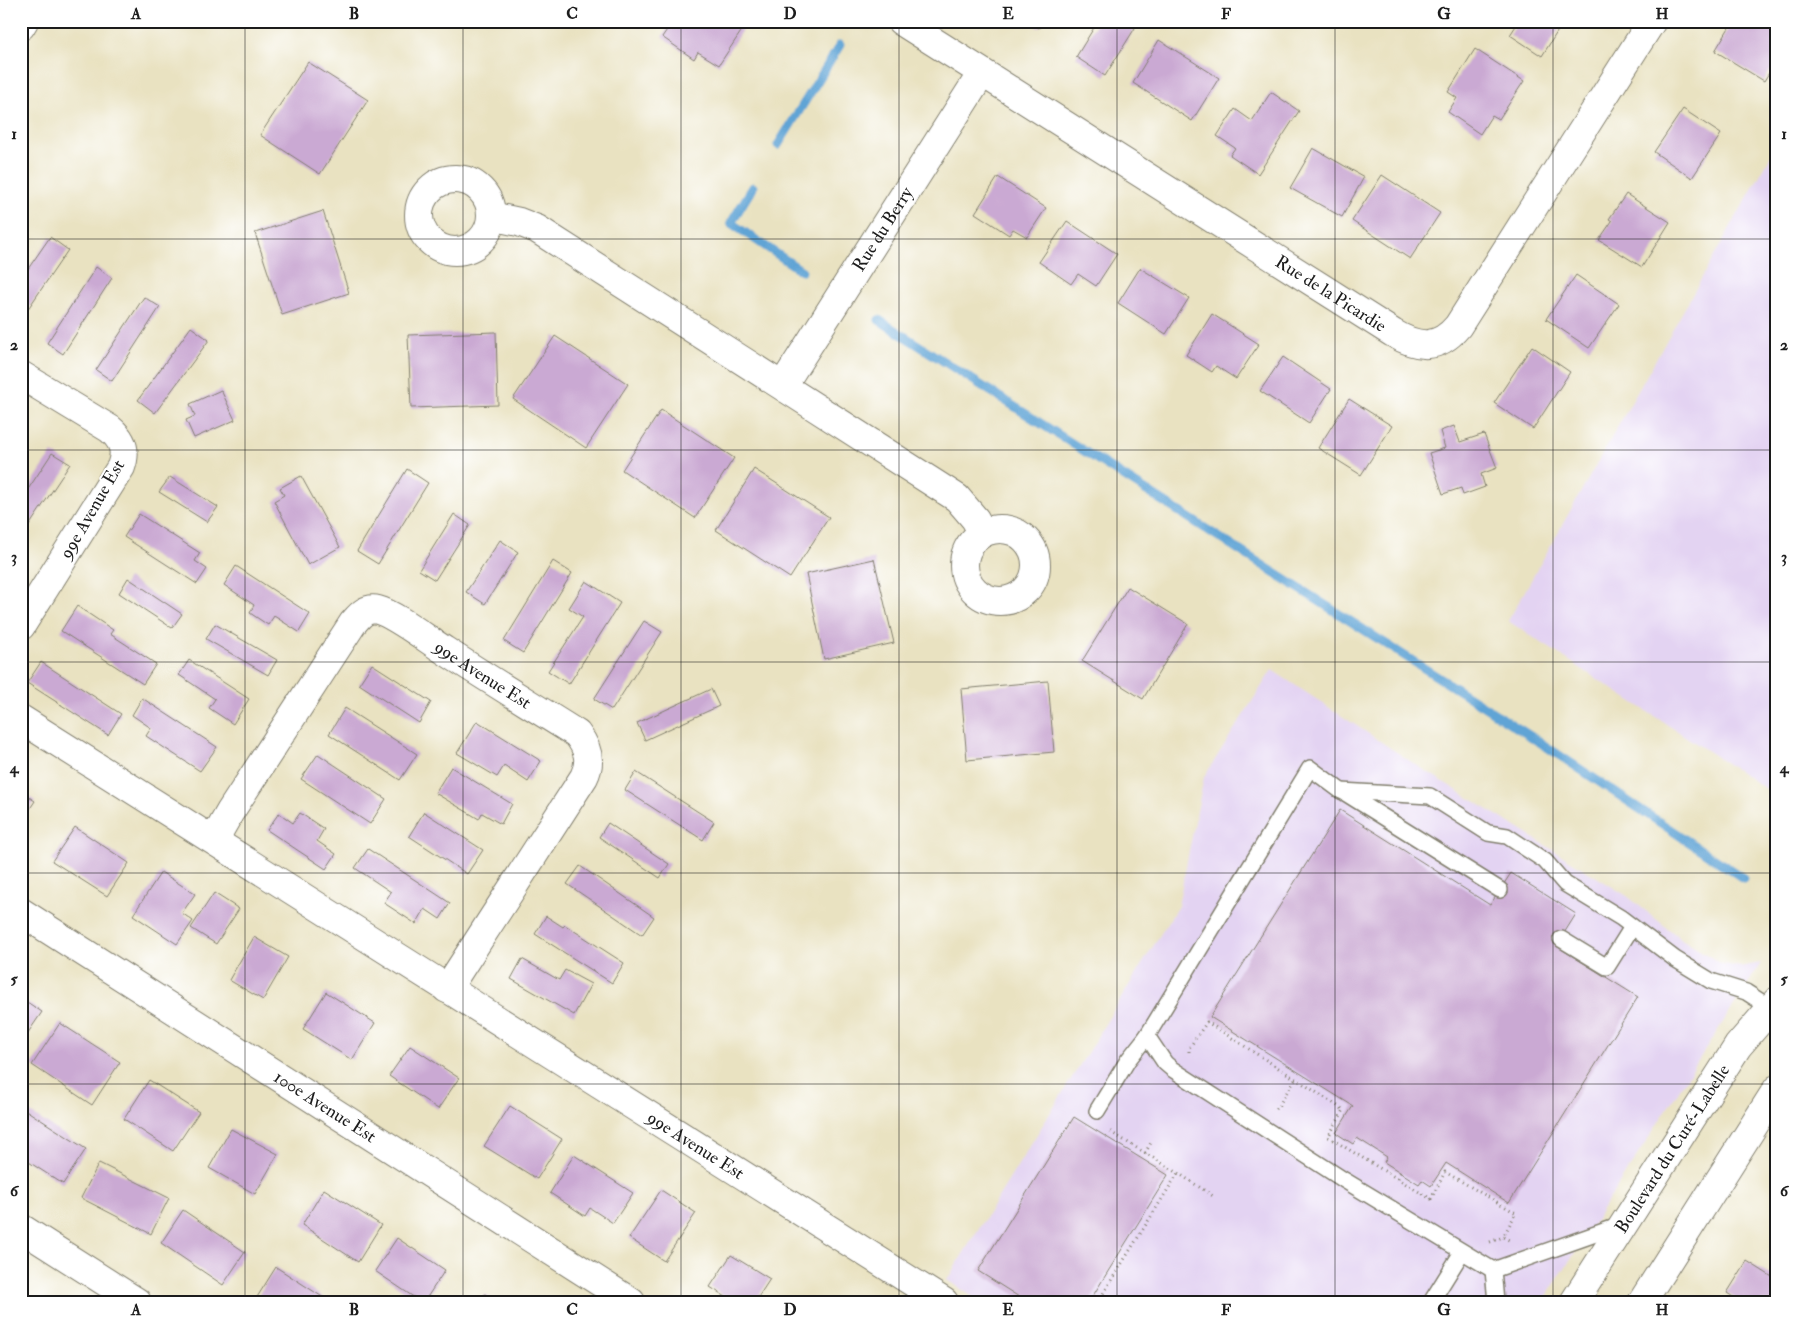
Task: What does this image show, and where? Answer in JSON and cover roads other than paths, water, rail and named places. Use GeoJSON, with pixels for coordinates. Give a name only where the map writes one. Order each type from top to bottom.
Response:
{"type":"FeatureCollection","features":[{"type":"Feature","properties":{"kind":"street"},"geometry":{"type":"LineString","coordinates":[[21,26],[24,21]]}},
{"type":"Feature","properties":{"kind":"street","name":"Rue de la Picardie"},"geometry":{"type":"LineString","coordinates":[[901,21],[1398,336],[1411,342],[1429,344],[1445,339],[1458,326],[1652,21]]}},
{"type":"Feature","properties":{"kind":"street","name":"Rue du Berry"},"geometry":{"type":"LineString","coordinates":[[783,385],[982,73]]}},
{"type":"Feature","properties":{"kind":"street"},"geometry":{"type":"LineString","coordinates":[[491,216],[519,222],[537,229],[783,385],[957,498],[976,519],[983,533]]}},
{"type":"Feature","properties":{"kind":"street","name":"99e Avenue Est"},"geometry":{"type":"LineString","coordinates":[[21,375],[110,429],[121,440],[124,452],[121,467],[21,626]]}},
{"type":"Feature","properties":{"kind":"street","name":"99e Avenue Est"},"geometry":{"type":"LineString","coordinates":[[214,840],[230,812],[353,623],[362,613],[369,610],[378,610],[397,619],[476,672],[577,734],[589,754],[588,769],[447,988]]}},
{"type":"Feature","properties":{"kind":"street","name":"99e Avenue Est"},"geometry":{"type":"LineString","coordinates":[[21,718],[944,1302]]}},
{"type":"Feature","properties":{"kind":"street","name":"100e Avenue Est"},"geometry":{"type":"LineString","coordinates":[[21,912],[631,1302]]}},
{"type":"Feature","properties":{"kind":"street","name":"Boulevard du Curé-Labelle"},"geometry":{"type":"LineString","coordinates":[[1574,1302],[1738,1046],[1775,1007]]}},
{"type":"Feature","properties":{"kind":"street"},"geometry":{"type":"LineString","coordinates":[[1642,1302],[1777,1089]]}},
{"type":"Feature","properties":{"kind":"street"},"geometry":{"type":"LineString","coordinates":[[21,1228],[137,1302]]}},
{"type":"Feature","properties":{"kind":"lane"},"geometry":{"type":"LineString","coordinates":[[1097,1111],[1128,1060],[1147,1036],[1310,768],[1341,790],[1500,890]]}},
{"type":"Feature","properties":{"kind":"lane"},"geometry":{"type":"LineString","coordinates":[[1341,790],[1430,796],[1488,833],[1507,836],[1545,861],[1565,884],[1632,927],[1675,959],[1711,981],[1746,992],[1775,1007]]}},
{"type":"Feature","properties":{"kind":"lane"},"geometry":{"type":"LineString","coordinates":[[1561,939],[1607,967],[1632,927]]}},
{"type":"Feature","properties":{"kind":"lane"},"geometry":{"type":"LineString","coordinates":[[1147,1036],[1165,1063],[1172,1069],[1492,1270]]}},
{"type":"Feature","properties":{"kind":"lane"},"geometry":{"type":"LineString","coordinates":[[1492,1270],[1624,1223]]}},
{"type":"Feature","properties":{"kind":"lane"},"geometry":{"type":"LineString","coordinates":[[1432,1302],[1462,1252]]}},
{"type":"Feature","properties":{"kind":"lane"},"geometry":{"type":"LineString","coordinates":[[1492,1270],[1496,1302]]}},
{"type":"Feature","properties":{"kind":"waterway"},"geometry":{"type":"LineString","coordinates":[[778,145],[840,45]]}},
{"type":"Feature","properties":{"kind":"waterway"},"geometry":{"type":"LineString","coordinates":[[753,187],[731,223],[802,271]]}},
{"type":"Feature","properties":{"kind":"waterway"},"geometry":{"type":"LineString","coordinates":[[879,320],[1538,741],[1743,878]]}}]}
